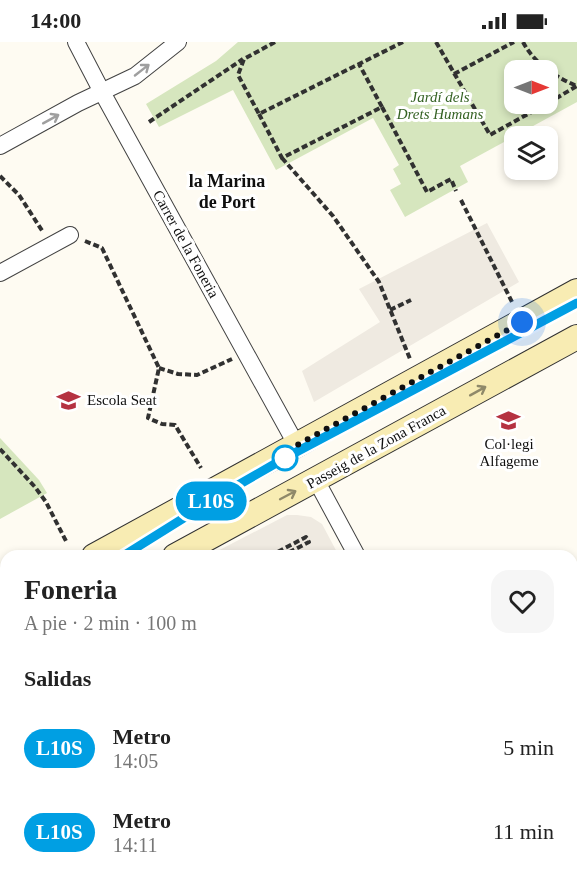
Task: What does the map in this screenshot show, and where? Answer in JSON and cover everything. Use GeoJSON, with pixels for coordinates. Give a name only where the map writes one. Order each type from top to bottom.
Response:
{"type":"FeatureCollection","features":[{"type":"Feature","properties":{"kind":"main road"},"geometry":{"type":"LineString","coordinates":[[105,550],[577,291]]}},
{"type":"Feature","properties":{"kind":"main road","name":"Passeig de la Zona Franca"},"geometry":{"type":"LineString","coordinates":[[186,550],[577,337]]}},
{"type":"Feature","properties":{"kind":"main road"},"geometry":{"type":"LineString","coordinates":[[297,446],[316,480]]}},
{"type":"Feature","properties":{"kind":"street","name":"Carrer de la Foneria"},"geometry":{"type":"LineString","coordinates":[[76,42],[297,446]]}},
{"type":"Feature","properties":{"kind":"street"},"geometry":{"type":"LineString","coordinates":[[0,146],[78,103],[135,76],[178,42]]}},
{"type":"Feature","properties":{"kind":"street"},"geometry":{"type":"LineString","coordinates":[[0,273],[70,235]]}},
{"type":"Feature","properties":{"kind":"street"},"geometry":{"type":"LineString","coordinates":[[316,480],[354,550]]}},
{"type":"Feature","properties":{"kind":"path"},"geometry":{"type":"LineString","coordinates":[[149,122],[244,59],[275,42]]}},
{"type":"Feature","properties":{"kind":"path"},"geometry":{"type":"LineString","coordinates":[[259,114],[403,42]]}},
{"type":"Feature","properties":{"kind":"path"},"geometry":{"type":"LineString","coordinates":[[436,42],[490,135],[527,114]]}},
{"type":"Feature","properties":{"kind":"path"},"geometry":{"type":"LineString","coordinates":[[454,74],[514,42]]}},
{"type":"Feature","properties":{"kind":"path"},"geometry":{"type":"LineString","coordinates":[[523,42],[532,57],[561,79],[577,86]]}},
{"type":"Feature","properties":{"kind":"path"},"geometry":{"type":"LineString","coordinates":[[244,59],[238,75],[282,158],[333,216],[378,282],[410,359]]}},
{"type":"Feature","properties":{"kind":"path"},"geometry":{"type":"LineString","coordinates":[[359,64],[428,192],[451,179],[456,191]]}},
{"type":"Feature","properties":{"kind":"path"},"geometry":{"type":"LineString","coordinates":[[558,97],[577,86]]}},
{"type":"Feature","properties":{"kind":"path"},"geometry":{"type":"LineString","coordinates":[[282,158],[382,107]]}},
{"type":"Feature","properties":{"kind":"path"},"geometry":{"type":"LineString","coordinates":[[0,176],[19,195],[51,245]]}},
{"type":"Feature","properties":{"kind":"path"},"geometry":{"type":"LineString","coordinates":[[461,200],[514,306]]}},
{"type":"Feature","properties":{"kind":"path"},"geometry":{"type":"LineString","coordinates":[[70,235],[102,248],[159,368],[148,418],[162,424],[175,425],[201,468]]}},
{"type":"Feature","properties":{"kind":"path"},"geometry":{"type":"LineString","coordinates":[[390,310],[411,300]]}},
{"type":"Feature","properties":{"kind":"path"},"geometry":{"type":"LineString","coordinates":[[159,368],[178,374],[197,375],[233,358]]}},
{"type":"Feature","properties":{"kind":"path"},"geometry":{"type":"LineString","coordinates":[[0,449],[46,502],[67,543]]}},
{"type":"Feature","properties":{"kind":"path"},"geometry":{"type":"LineString","coordinates":[[281,550],[306,537],[309,542],[294,550]]}},
{"type":"Feature","properties":{"kind":"green space","name":"Jardí dels Drets Humans"},"geometry":{"type":"Polygon","coordinates":[[[238,42],[577,42],[577,102],[558,112],[558,60],[504,60],[504,114],[555,114],[533,126],[504,126],[504,142],[460,166],[468,182],[405,217],[390,190],[401,184],[393,169],[399,165],[373,118],[276,170],[233,90],[159,127],[146,104],[216,61],[238,42]]]}},
{"type":"Feature","properties":{"kind":"green space"},"geometry":{"type":"Polygon","coordinates":[[[0,438],[39,480],[47,493],[0,519],[0,438]]]}},
{"type":"Feature","properties":{"kind":"shaded area"},"geometry":{"type":"Polygon","coordinates":[[[487,223],[519,282],[314,402],[302,371],[380,322],[359,289],[487,223]]]}},
{"type":"Feature","properties":{"kind":"shaded area"},"geometry":{"type":"Polygon","coordinates":[[[287,515],[297,515],[311,517],[322,524],[336,550],[220,550],[287,515]]]}},
{"type":"Feature","properties":{"kind":"metro line","name":"L10S"},"geometry":{"type":"LineString","coordinates":[[133,550],[285,458],[577,303]]}},
{"type":"Feature","properties":{"kind":"place","name":"Escola Seat"},"geometry":{"type":"Point","coordinates":[69,400]}},
{"type":"Feature","properties":{"kind":"place","name":"Col·legi Alfageme"},"geometry":{"type":"Point","coordinates":[509,420]}},
{"type":"Feature","properties":{"kind":"district","name":"la Marina de Port"},"geometry":{"type":"Point","coordinates":[227,191]}},
{"type":"Feature","properties":{"kind":"route"},"geometry":{"type":"LineString","coordinates":[[285,458],[277,456],[522,322]]}}]}
